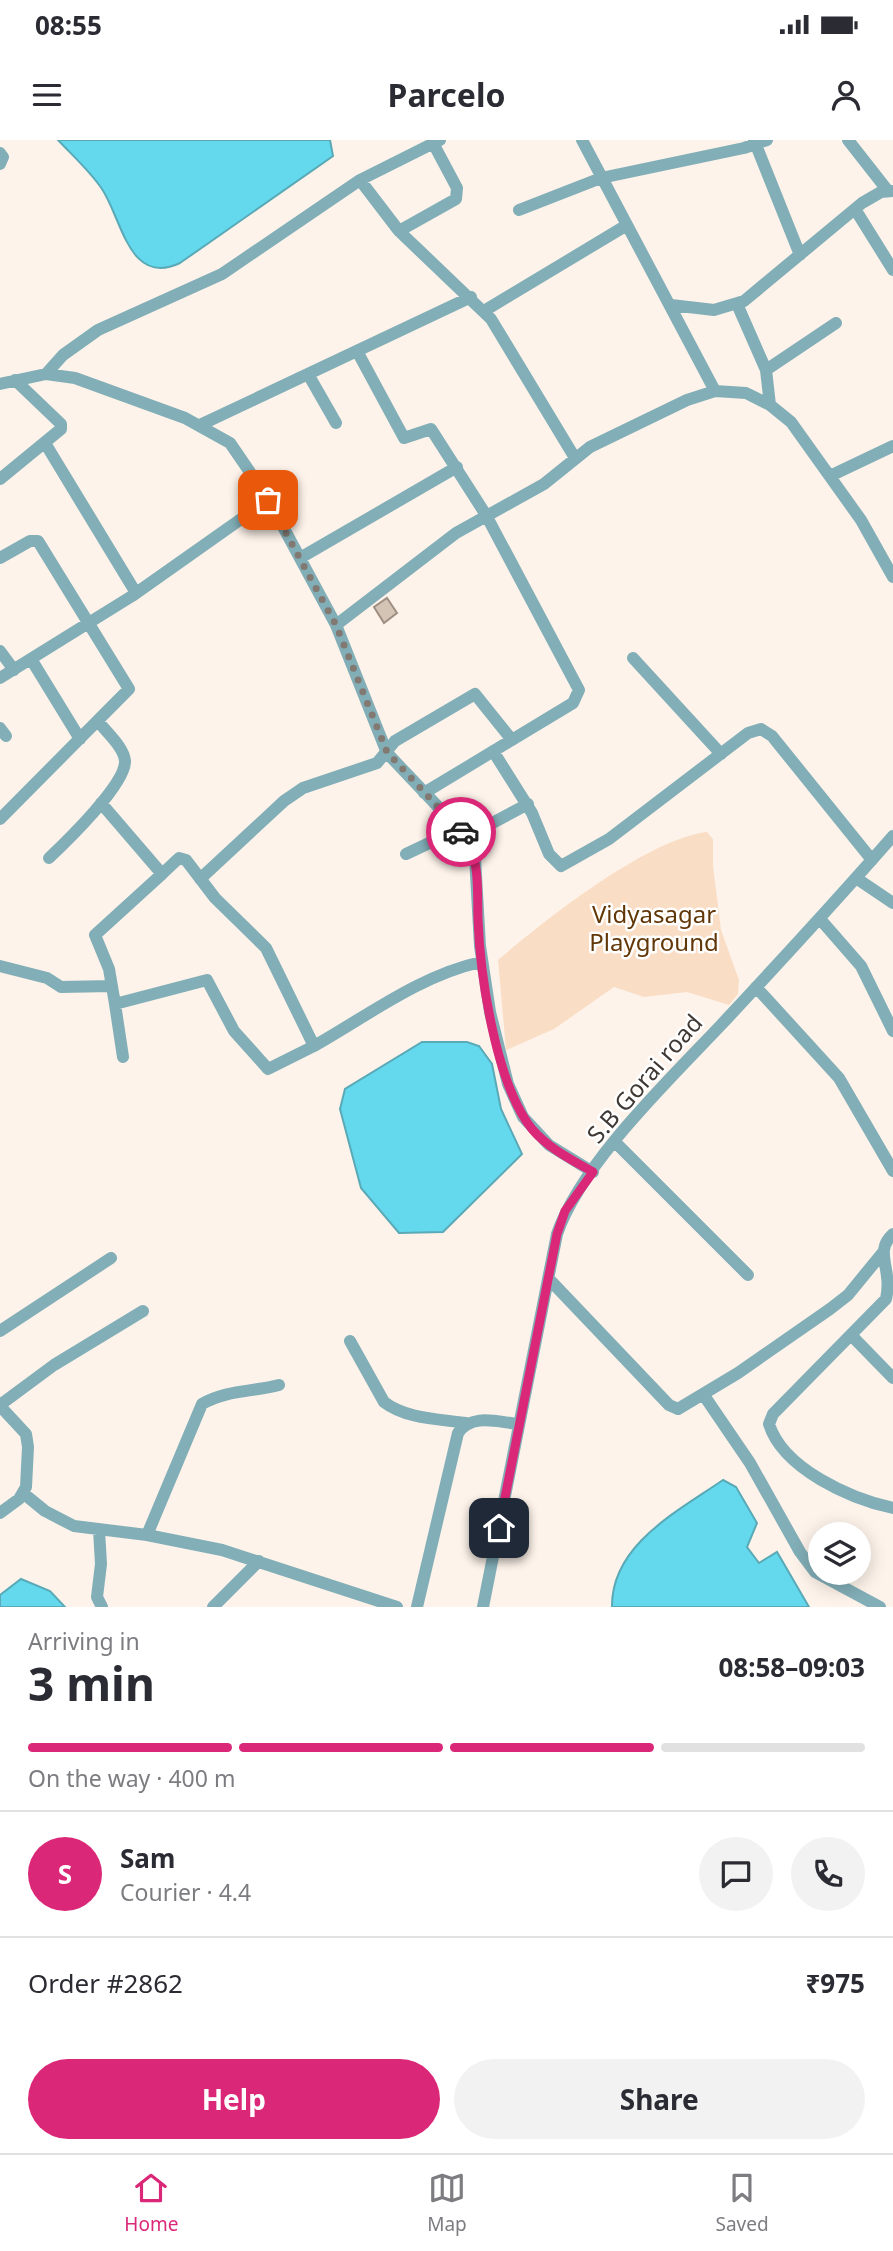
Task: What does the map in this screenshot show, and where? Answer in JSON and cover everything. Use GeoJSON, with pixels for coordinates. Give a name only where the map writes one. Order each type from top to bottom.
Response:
{"type":"FeatureCollection","features":[{"type":"Feature","properties":{"kind":"street"},"geometry":{"type":"LineString","coordinates":[[582,140],[715,391]]}},
{"type":"Feature","properties":{"kind":"street"},"geometry":{"type":"LineString","coordinates":[[671,304],[714,310],[737,304],[871,197],[890,191],[848,140]]}},
{"type":"Feature","properties":{"kind":"street"},"geometry":{"type":"LineString","coordinates":[[46,374],[63,355],[98,330],[164,303],[242,263],[360,180],[436,142],[457,188],[456,199],[399,231]]}},
{"type":"Feature","properties":{"kind":"street"},"geometry":{"type":"LineString","coordinates":[[519,210],[601,178],[759,142],[800,255]]}},
{"type":"Feature","properties":{"kind":"street"},"geometry":{"type":"LineString","coordinates":[[0,153],[3,157],[0,164]]}},
{"type":"Feature","properties":{"kind":"street"},"geometry":{"type":"LineString","coordinates":[[360,180],[399,231],[484,311],[575,458]]}},
{"type":"Feature","properties":{"kind":"street"},"geometry":{"type":"LineString","coordinates":[[855,209],[893,270]]}},
{"type":"Feature","properties":{"kind":"street"},"geometry":{"type":"LineString","coordinates":[[484,311],[626,225]]}},
{"type":"Feature","properties":{"kind":"street"},"geometry":{"type":"LineString","coordinates":[[200,425],[471,297]]}},
{"type":"Feature","properties":{"kind":"street"},"geometry":{"type":"LineString","coordinates":[[737,304],[766,370],[770,405]]}},
{"type":"Feature","properties":{"kind":"street"},"geometry":{"type":"LineString","coordinates":[[766,370],[836,323]]}},
{"type":"Feature","properties":{"kind":"street"},"geometry":{"type":"LineString","coordinates":[[357,351],[404,438],[430,429],[457,467],[486,515],[579,690],[573,703],[424,793]]}},
{"type":"Feature","properties":{"kind":"street"},"geometry":{"type":"LineString","coordinates":[[0,384],[46,374],[75,378],[200,425],[230,443],[268,500],[336,625],[387,752],[462,833],[475,857],[481,962],[505,1071],[523,1117],[549,1145],[593,1172]]}},
{"type":"Feature","properties":{"kind":"street"},"geometry":{"type":"LineString","coordinates":[[308,374],[336,423]]}},
{"type":"Feature","properties":{"kind":"street"},"geometry":{"type":"LineString","coordinates":[[0,478],[60,431],[61,424],[15,380]]}},
{"type":"Feature","properties":{"kind":"street"},"geometry":{"type":"LineString","coordinates":[[336,625],[456,533],[544,484],[590,447],[687,400],[715,391],[746,393],[770,405],[790,422],[861,520],[893,577]]}},
{"type":"Feature","properties":{"kind":"street"},"geometry":{"type":"LineString","coordinates":[[45,443],[136,593]]}},
{"type":"Feature","properties":{"kind":"street"},"geometry":{"type":"LineString","coordinates":[[830,476],[893,446]]}},
{"type":"Feature","properties":{"kind":"street"},"geometry":{"type":"LineString","coordinates":[[300,558],[457,467]]}},
{"type":"Feature","properties":{"kind":"street"},"geometry":{"type":"LineString","coordinates":[[0,678],[136,593],[268,500]]}},
{"type":"Feature","properties":{"kind":"street"},"geometry":{"type":"LineString","coordinates":[[0,819],[129,690],[129,685],[38,541],[30,541],[1,556]]}},
{"type":"Feature","properties":{"kind":"street"},"geometry":{"type":"LineString","coordinates":[[0,651],[14,670]]}},
{"type":"Feature","properties":{"kind":"street"},"geometry":{"type":"LineString","coordinates":[[633,658],[721,754]]}},
{"type":"Feature","properties":{"kind":"street"},"geometry":{"type":"LineString","coordinates":[[31,659],[80,739]]}},
{"type":"Feature","properties":{"kind":"street"},"geometry":{"type":"LineString","coordinates":[[200,879],[284,801],[303,788],[377,763],[395,741],[475,694],[512,740]]}},
{"type":"Feature","properties":{"kind":"street"},"geometry":{"type":"LineString","coordinates":[[49,858],[79,830],[124,769],[125,761],[98,721]]}},
{"type":"Feature","properties":{"kind":"street"},"geometry":{"type":"LineString","coordinates":[[493,751],[528,804],[549,855],[556,864],[567,864],[609,839],[755,729],[767,731],[872,860]]}},
{"type":"Feature","properties":{"kind":"street"},"geometry":{"type":"LineString","coordinates":[[100,803],[162,874]]}},
{"type":"Feature","properties":{"kind":"street"},"geometry":{"type":"LineString","coordinates":[[406,854],[528,804]]}},
{"type":"Feature","properties":{"kind":"street","name":"S.B Gorai road"},"geometry":{"type":"LineString","coordinates":[[483,1607],[548,1278],[565,1211],[615,1142],[893,836]]}},
{"type":"Feature","properties":{"kind":"street"},"geometry":{"type":"LineString","coordinates":[[123,1057],[109,969],[95,935],[183,858],[266,948],[314,1046]]}},
{"type":"Feature","properties":{"kind":"street"},"geometry":{"type":"LineString","coordinates":[[856,878],[893,902]]}},
{"type":"Feature","properties":{"kind":"street"},"geometry":{"type":"LineString","coordinates":[[820,919],[861,966],[893,1031]]}},
{"type":"Feature","properties":{"kind":"street"},"geometry":{"type":"LineString","coordinates":[[115,1004],[206,980],[234,1031],[268,1069],[314,1046],[425,982],[447,971],[481,962]]}},
{"type":"Feature","properties":{"kind":"street"},"geometry":{"type":"LineString","coordinates":[[0,966],[47,978],[61,987],[112,986]]}},
{"type":"Feature","properties":{"kind":"street"},"geometry":{"type":"LineString","coordinates":[[756,988],[839,1078],[893,1171]]}},
{"type":"Feature","properties":{"kind":"street"},"geometry":{"type":"LineString","coordinates":[[615,1142],[748,1275]]}},
{"type":"Feature","properties":{"kind":"street"},"geometry":{"type":"LineString","coordinates":[[893,1234],[885,1244],[884,1251],[893,1273],[893,1286],[886,1299],[774,1414],[769,1424],[773,1438],[820,1480],[854,1497],[893,1508]]}},
{"type":"Feature","properties":{"kind":"street"},"geometry":{"type":"LineString","coordinates":[[548,1278],[669,1405],[678,1409],[830,1309],[848,1295],[884,1251]]}},
{"type":"Feature","properties":{"kind":"street"},"geometry":{"type":"LineString","coordinates":[[0,1331],[111,1258]]}},
{"type":"Feature","properties":{"kind":"street"},"geometry":{"type":"LineString","coordinates":[[0,1513],[23,1493],[28,1480],[28,1440],[21,1427],[0,1406],[54,1365],[143,1311]]}},
{"type":"Feature","properties":{"kind":"street"},"geometry":{"type":"LineString","coordinates":[[851,1335],[893,1378]]}},
{"type":"Feature","properties":{"kind":"street"},"geometry":{"type":"LineString","coordinates":[[351,1341],[384,1402],[390,1408],[402,1413],[466,1423],[475,1420],[519,1424]]}},
{"type":"Feature","properties":{"kind":"street"},"geometry":{"type":"LineString","coordinates":[[147,1535],[202,1404],[220,1394],[256,1391],[279,1385]]}},
{"type":"Feature","properties":{"kind":"street"},"geometry":{"type":"LineString","coordinates":[[703,1394],[750,1463],[800,1552],[816,1572],[880,1607]]}},
{"type":"Feature","properties":{"kind":"street"},"geometry":{"type":"LineString","coordinates":[[417,1607],[453,1447],[466,1423]]}},
{"type":"Feature","properties":{"kind":"street"},"geometry":{"type":"LineString","coordinates":[[23,1493],[66,1522],[99,1530],[147,1535],[259,1561],[397,1607]]}},
{"type":"Feature","properties":{"kind":"street"},"geometry":{"type":"LineString","coordinates":[[99,1530],[102,1564],[97,1597],[102,1607]]}},
{"type":"Feature","properties":{"kind":"street"},"geometry":{"type":"LineString","coordinates":[[213,1607],[259,1561]]}},
{"type":"Feature","properties":{"kind":"green space","name":"Vidyasagar Playground"},"geometry":{"type":"Polygon","coordinates":[[[707,832],[713,839],[713,866],[721,930],[739,980],[738,994],[729,1005],[687,992],[644,997],[614,987],[554,1029],[506,1050],[498,960],[569,904],[627,865],[656,849],[707,832]]]}},
{"type":"Feature","properties":{"kind":"water"},"geometry":{"type":"Polygon","coordinates":[[[58,140],[330,140],[333,156],[180,263],[163,268],[149,266],[138,258],[129,246],[102,189],[58,140]]]}},
{"type":"Feature","properties":{"kind":"water"},"geometry":{"type":"Polygon","coordinates":[[[422,1042],[467,1042],[479,1046],[492,1064],[501,1109],[522,1154],[443,1232],[399,1233],[361,1188],[340,1109],[345,1089],[422,1042]]]}},
{"type":"Feature","properties":{"kind":"water"},"geometry":{"type":"Polygon","coordinates":[[[723,1480],[736,1487],[757,1523],[747,1547],[759,1563],[777,1552],[809,1607],[612,1607],[615,1585],[623,1565],[635,1548],[668,1517],[723,1480]]]}},
{"type":"Feature","properties":{"kind":"water"},"geometry":{"type":"Polygon","coordinates":[[[21,1579],[50,1591],[65,1607],[0,1607],[0,1595],[21,1579]]]}},
{"type":"Feature","properties":{"kind":"building"},"geometry":{"type":"Polygon","coordinates":[[[387,598],[397,613],[384,623],[374,607],[387,598]]]}},
{"type":"Feature","properties":{"kind":"way so far"},"geometry":{"type":"LineString","coordinates":[[268,500],[336,625],[369,702],[380,741],[402,771],[461,832]]}},
{"type":"Feature","properties":{"kind":"route"},"geometry":{"type":"LineString","coordinates":[[461,832],[470,843],[475,857],[482,972],[508,1084],[523,1117],[534,1132],[549,1145],[593,1172],[565,1211],[557,1234],[499,1528]]}}]}
